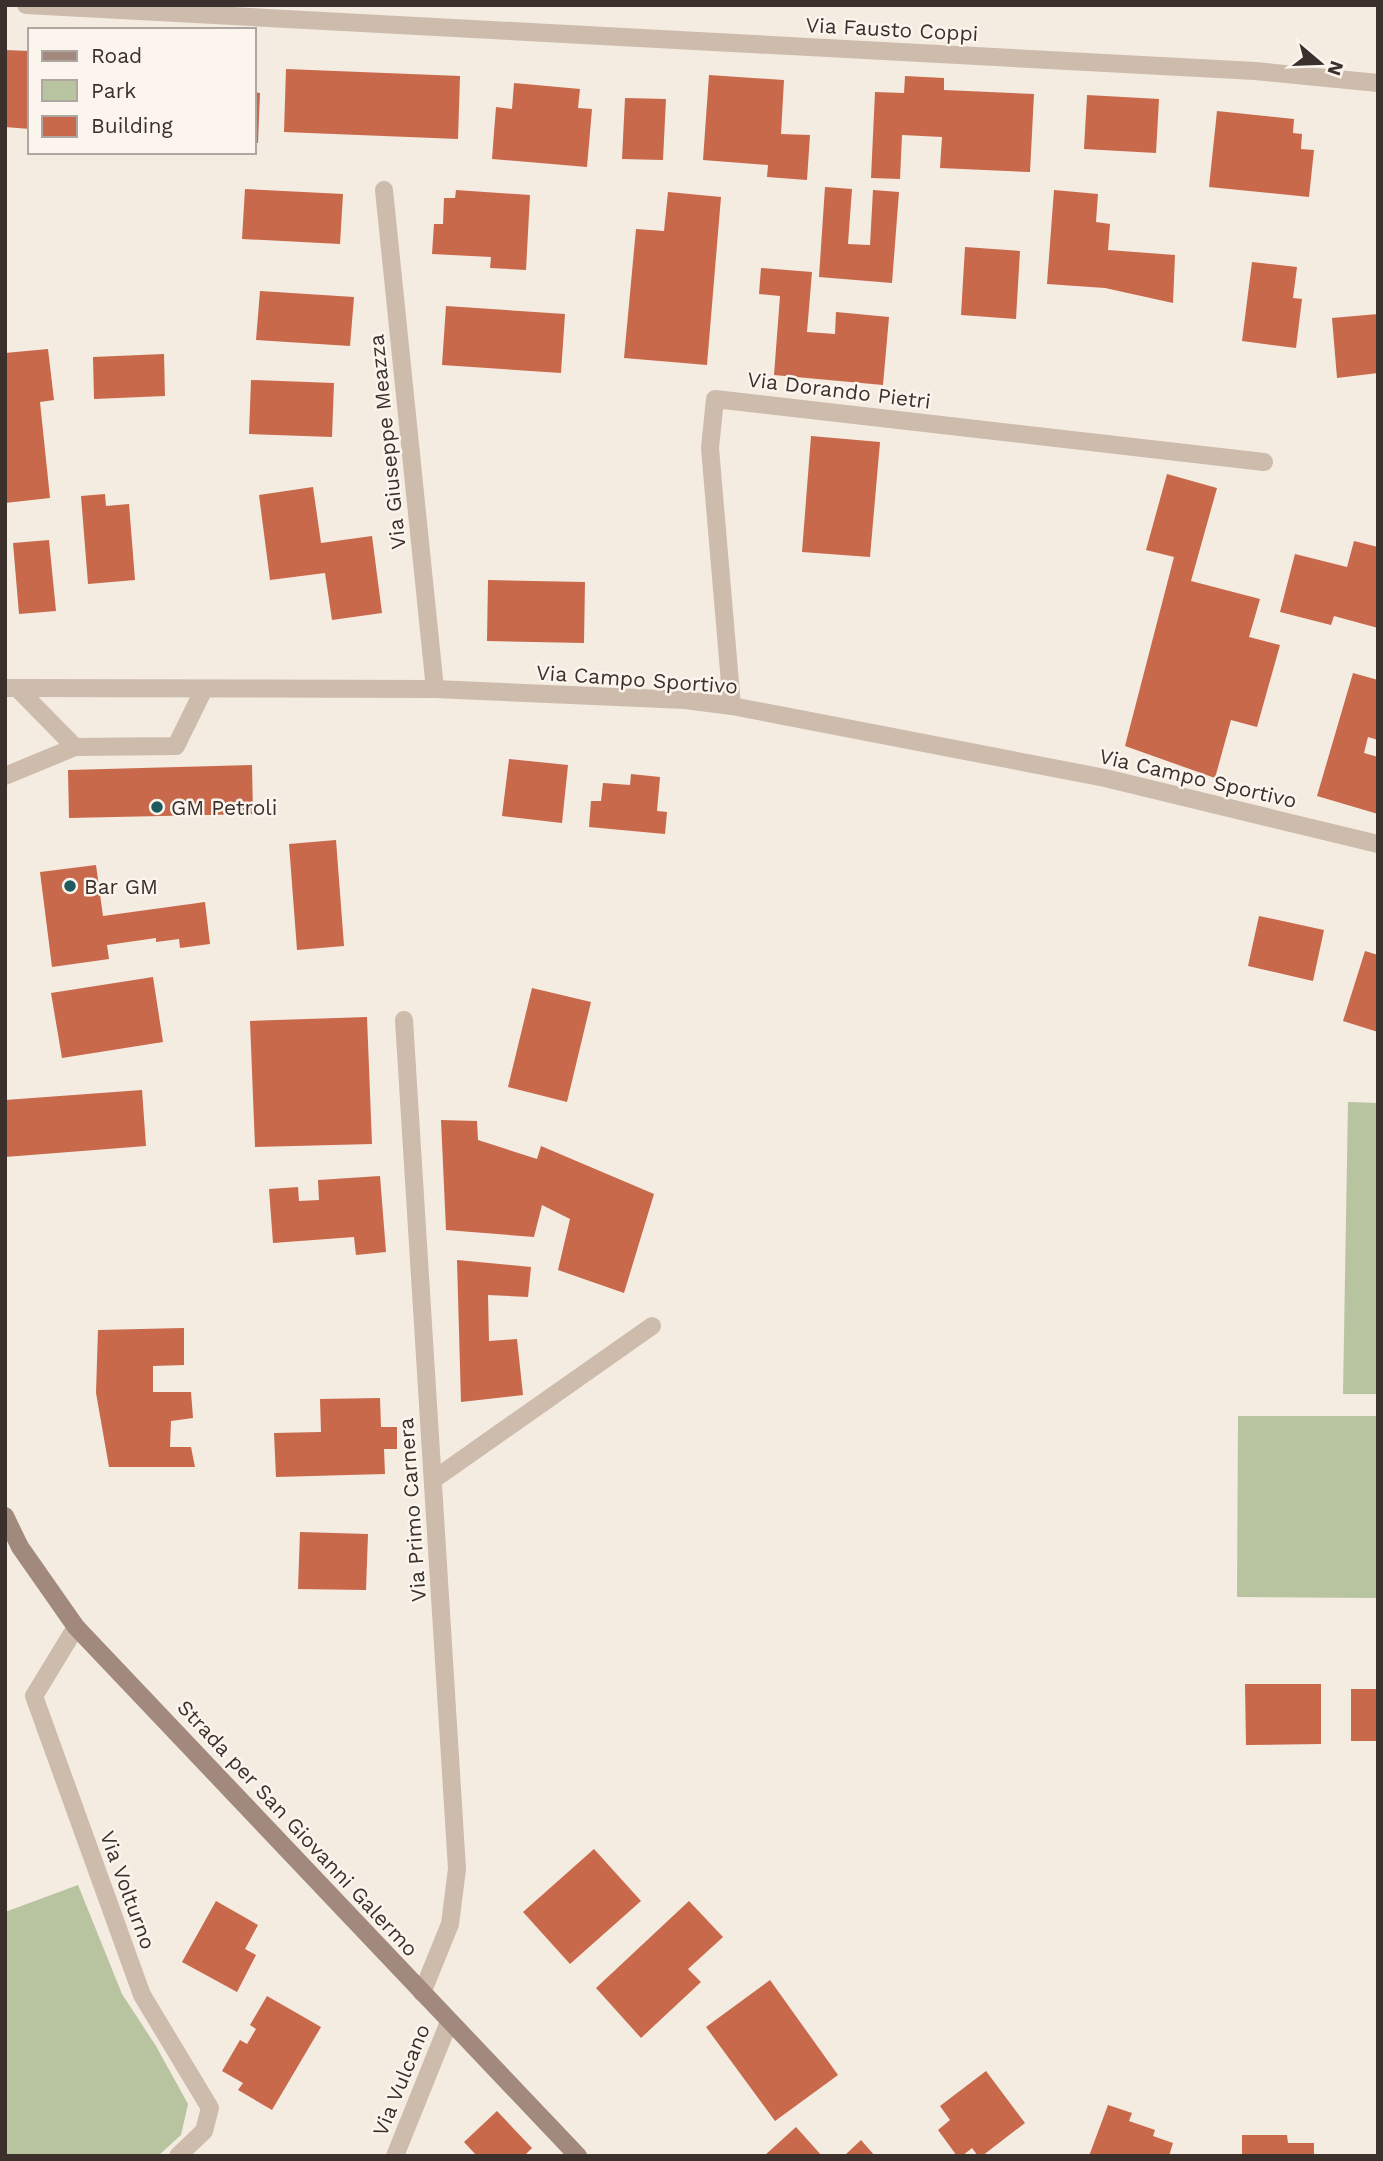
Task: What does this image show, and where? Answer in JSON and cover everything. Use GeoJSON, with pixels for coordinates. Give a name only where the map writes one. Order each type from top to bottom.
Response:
{"type":"FeatureCollection","features":[{"type":"Feature","properties":{"kind":"main road","name":"Strada per San Giovanni Galermo"},"geometry":{"type":"LineString","coordinates":[[5,1516],[20,1547],[76,1627],[578,2156]]}},
{"type":"Feature","properties":{"kind":"street","name":"Via Fausto Coppi"},"geometry":{"type":"LineString","coordinates":[[26,5],[1255,71],[1378,83]]}},
{"type":"Feature","properties":{"kind":"street","name":"Via Giuseppe Meazza"},"geometry":{"type":"LineString","coordinates":[[384,191],[435,689]]}},
{"type":"Feature","properties":{"kind":"street","name":"Via Dorando Pietri"},"geometry":{"type":"LineString","coordinates":[[732,706],[710,447],[715,399],[1264,462]]}},
{"type":"Feature","properties":{"kind":"street","name":"Via Campo Sportivo"},"geometry":{"type":"LineString","coordinates":[[11,688],[435,689],[685,700],[732,706],[1105,778],[1378,844]]}},
{"type":"Feature","properties":{"kind":"street"},"geometry":{"type":"LineString","coordinates":[[11,688],[75,747]]}},
{"type":"Feature","properties":{"kind":"street"},"geometry":{"type":"LineString","coordinates":[[5,776],[75,747],[176,746],[204,689]]}},
{"type":"Feature","properties":{"kind":"street","name":"Via Primo Carnera"},"geometry":{"type":"LineString","coordinates":[[404,1020],[457,1869],[450,1924],[422,1993]]}},
{"type":"Feature","properties":{"kind":"street"},"geometry":{"type":"LineString","coordinates":[[433,1480],[652,1326]]}},
{"type":"Feature","properties":{"kind":"street","name":"Via Volturno"},"geometry":{"type":"LineString","coordinates":[[76,1627],[34,1696],[142,1995],[210,2108],[204,2131],[177,2156]]}},
{"type":"Feature","properties":{"kind":"street","name":"Via Vulcano"},"geometry":{"type":"LineString","coordinates":[[395,2156],[449,2022]]}},
{"type":"Feature","properties":{"kind":"green space"},"geometry":{"type":"Polygon","coordinates":[[[1348,1102],[1378,1103],[1378,1394],[1343,1394],[1348,1102]]]}},
{"type":"Feature","properties":{"kind":"green space"},"geometry":{"type":"Polygon","coordinates":[[[1238,1416],[1378,1416],[1378,1598],[1237,1597],[1238,1416]]]}},
{"type":"Feature","properties":{"kind":"green space"},"geometry":{"type":"Polygon","coordinates":[[[78,1885],[122,1994],[156,2046],[188,2104],[181,2135],[158,2156],[5,2156],[5,1912],[78,1885]]]}},
{"type":"Feature","properties":{"kind":"building"},"geometry":{"type":"Polygon","coordinates":[[[5,50],[28,51],[28,129],[5,127],[5,50]]]}},
{"type":"Feature","properties":{"kind":"building"},"geometry":{"type":"Polygon","coordinates":[[[286,69],[460,76],[458,139],[284,132],[286,69]]]}},
{"type":"Feature","properties":{"kind":"building"},"geometry":{"type":"Polygon","coordinates":[[[709,75],[784,80],[781,134],[810,135],[807,180],[767,177],[768,165],[703,160],[709,75]]]}},
{"type":"Feature","properties":{"kind":"building"},"geometry":{"type":"Polygon","coordinates":[[[905,76],[944,78],[944,90],[1034,94],[1030,172],[940,168],[942,137],[902,135],[900,179],[871,178],[875,92],[904,93],[905,76]]]}},
{"type":"Feature","properties":{"kind":"building"},"geometry":{"type":"Polygon","coordinates":[[[514,83],[580,89],[578,108],[592,109],[587,167],[492,159],[496,107],[512,109],[514,83]]]}},
{"type":"Feature","properties":{"kind":"building"},"geometry":{"type":"Polygon","coordinates":[[[256,92],[260,93],[256,143],[256,92]]]}},
{"type":"Feature","properties":{"kind":"building"},"geometry":{"type":"Polygon","coordinates":[[[1087,95],[1159,99],[1156,153],[1084,149],[1087,95]]]}},
{"type":"Feature","properties":{"kind":"building"},"geometry":{"type":"Polygon","coordinates":[[[625,98],[666,99],[663,160],[622,159],[625,98]]]}},
{"type":"Feature","properties":{"kind":"building"},"geometry":{"type":"Polygon","coordinates":[[[1217,111],[1294,119],[1293,133],[1302,134],[1301,149],[1314,150],[1309,197],[1209,187],[1217,111]]]}},
{"type":"Feature","properties":{"kind":"building"},"geometry":{"type":"Polygon","coordinates":[[[825,187],[852,189],[848,244],[870,245],[873,190],[899,192],[892,283],[819,277],[825,187]]]}},
{"type":"Feature","properties":{"kind":"building"},"geometry":{"type":"Polygon","coordinates":[[[245,189],[343,194],[340,244],[242,239],[245,189]]]}},
{"type":"Feature","properties":{"kind":"building"},"geometry":{"type":"Polygon","coordinates":[[[456,190],[530,195],[526,270],[490,268],[491,257],[432,254],[434,224],[443,224],[444,198],[455,198],[456,190]]]}},
{"type":"Feature","properties":{"kind":"building"},"geometry":{"type":"Polygon","coordinates":[[[1054,190],[1098,194],[1096,222],[1110,224],[1108,250],[1175,255],[1173,303],[1105,288],[1047,284],[1054,190]]]}},
{"type":"Feature","properties":{"kind":"building"},"geometry":{"type":"Polygon","coordinates":[[[668,192],[721,197],[707,365],[624,358],[636,229],[664,231],[668,192]]]}},
{"type":"Feature","properties":{"kind":"building"},"geometry":{"type":"Polygon","coordinates":[[[965,247],[1020,251],[1016,319],[961,315],[965,247]]]}},
{"type":"Feature","properties":{"kind":"building"},"geometry":{"type":"Polygon","coordinates":[[[1252,262],[1297,267],[1293,298],[1302,299],[1296,348],[1242,341],[1252,262]]]}},
{"type":"Feature","properties":{"kind":"building"},"geometry":{"type":"Polygon","coordinates":[[[761,268],[812,272],[807,332],[835,334],[836,312],[889,317],[883,385],[774,375],[780,296],[759,294],[761,268]]]}},
{"type":"Feature","properties":{"kind":"building"},"geometry":{"type":"Polygon","coordinates":[[[260,291],[354,297],[350,346],[256,340],[260,291]]]}},
{"type":"Feature","properties":{"kind":"building"},"geometry":{"type":"Polygon","coordinates":[[[446,306],[565,314],[561,373],[442,365],[446,306]]]}},
{"type":"Feature","properties":{"kind":"building"},"geometry":{"type":"Polygon","coordinates":[[[1378,314],[1378,373],[1337,378],[1332,318],[1378,314]]]}},
{"type":"Feature","properties":{"kind":"building"},"geometry":{"type":"Polygon","coordinates":[[[48,349],[54,400],[40,402],[50,498],[5,503],[5,353],[48,349]]]}},
{"type":"Feature","properties":{"kind":"building"},"geometry":{"type":"Polygon","coordinates":[[[164,354],[165,396],[94,399],[93,357],[164,354]]]}},
{"type":"Feature","properties":{"kind":"building"},"geometry":{"type":"Polygon","coordinates":[[[251,380],[334,383],[332,437],[249,434],[251,380]]]}},
{"type":"Feature","properties":{"kind":"building"},"geometry":{"type":"Polygon","coordinates":[[[811,436],[880,442],[870,557],[802,552],[811,436]]]}},
{"type":"Feature","properties":{"kind":"building"},"geometry":{"type":"Polygon","coordinates":[[[1167,474],[1217,488],[1191,581],[1260,599],[1249,637],[1280,645],[1257,727],[1231,720],[1215,778],[1125,746],[1174,557],[1146,550],[1167,474]]]}},
{"type":"Feature","properties":{"kind":"building"},"geometry":{"type":"Polygon","coordinates":[[[313,487],[321,543],[372,536],[382,613],[332,620],[325,573],[270,580],[259,495],[313,487]]]}},
{"type":"Feature","properties":{"kind":"building"},"geometry":{"type":"Polygon","coordinates":[[[105,494],[106,506],[129,504],[135,580],[88,584],[81,496],[105,494]]]}},
{"type":"Feature","properties":{"kind":"building"},"geometry":{"type":"Polygon","coordinates":[[[49,540],[56,611],[19,614],[13,543],[49,540]]]}},
{"type":"Feature","properties":{"kind":"building"},"geometry":{"type":"Polygon","coordinates":[[[1354,541],[1378,547],[1378,628],[1334,616],[1331,625],[1280,612],[1295,554],[1347,567],[1354,541]]]}},
{"type":"Feature","properties":{"kind":"building"},"geometry":{"type":"Polygon","coordinates":[[[488,580],[585,582],[584,643],[487,641],[488,580]]]}},
{"type":"Feature","properties":{"kind":"building"},"geometry":{"type":"Polygon","coordinates":[[[1353,673],[1378,680],[1378,740],[1368,737],[1364,753],[1378,757],[1378,814],[1317,796],[1353,673]]]}},
{"type":"Feature","properties":{"kind":"building"},"geometry":{"type":"Polygon","coordinates":[[[509,759],[568,765],[562,823],[502,816],[509,759]]]}},
{"type":"Feature","properties":{"kind":"building"},"geometry":{"type":"Polygon","coordinates":[[[252,765],[253,814],[69,818],[68,770],[252,765]]]}},
{"type":"Feature","properties":{"kind":"building"},"geometry":{"type":"Polygon","coordinates":[[[631,774],[660,777],[657,811],[667,812],[665,834],[589,827],[591,801],[601,801],[603,783],[630,785],[631,774]]]}},
{"type":"Feature","properties":{"kind":"building"},"geometry":{"type":"Polygon","coordinates":[[[336,840],[344,946],[297,950],[289,844],[336,840]]]}},
{"type":"Feature","properties":{"kind":"building"},"geometry":{"type":"Polygon","coordinates":[[[96,865],[103,916],[205,902],[210,944],[180,948],[179,939],[156,942],[156,938],[107,945],[109,959],[52,967],[40,872],[96,865]]]}},
{"type":"Feature","properties":{"kind":"building"},"geometry":{"type":"Polygon","coordinates":[[[1259,916],[1324,930],[1313,981],[1248,966],[1259,916]]]}},
{"type":"Feature","properties":{"kind":"building"},"geometry":{"type":"Polygon","coordinates":[[[1365,951],[1378,955],[1378,1032],[1343,1021],[1365,951]]]}},
{"type":"Feature","properties":{"kind":"building"},"geometry":{"type":"Polygon","coordinates":[[[153,977],[163,1042],[62,1058],[51,993],[153,977]]]}},
{"type":"Feature","properties":{"kind":"building"},"geometry":{"type":"Polygon","coordinates":[[[532,988],[591,1002],[567,1102],[508,1087],[532,988]]]}},
{"type":"Feature","properties":{"kind":"building"},"geometry":{"type":"Polygon","coordinates":[[[367,1017],[372,1144],[255,1147],[250,1021],[367,1017]]]}},
{"type":"Feature","properties":{"kind":"building"},"geometry":{"type":"Polygon","coordinates":[[[142,1090],[146,1146],[5,1157],[5,1100],[142,1090]]]}},
{"type":"Feature","properties":{"kind":"building"},"geometry":{"type":"Polygon","coordinates":[[[441,1120],[477,1121],[478,1140],[537,1159],[541,1146],[654,1194],[624,1293],[558,1270],[570,1219],[542,1205],[534,1237],[446,1230],[441,1120]]]}},
{"type":"Feature","properties":{"kind":"building"},"geometry":{"type":"Polygon","coordinates":[[[380,1176],[386,1252],[356,1255],[354,1237],[273,1243],[269,1189],[298,1187],[299,1201],[319,1200],[318,1180],[380,1176]]]}},
{"type":"Feature","properties":{"kind":"building"},"geometry":{"type":"Polygon","coordinates":[[[457,1260],[531,1267],[528,1297],[488,1295],[489,1341],[517,1339],[523,1395],[461,1402],[457,1260]]]}},
{"type":"Feature","properties":{"kind":"building"},"geometry":{"type":"Polygon","coordinates":[[[184,1328],[184,1365],[153,1366],[153,1392],[191,1392],[193,1418],[171,1421],[170,1447],[191,1447],[195,1467],[109,1467],[96,1393],[98,1330],[184,1328]]]}},
{"type":"Feature","properties":{"kind":"building"},"geometry":{"type":"Polygon","coordinates":[[[380,1398],[381,1427],[397,1427],[397,1449],[384,1449],[385,1474],[276,1477],[274,1433],[321,1432],[320,1399],[380,1398]]]}},
{"type":"Feature","properties":{"kind":"building"},"geometry":{"type":"Polygon","coordinates":[[[300,1532],[368,1534],[366,1590],[298,1589],[300,1532]]]}},
{"type":"Feature","properties":{"kind":"building"},"geometry":{"type":"Polygon","coordinates":[[[1245,1684],[1321,1684],[1321,1744],[1246,1745],[1245,1684]]]}},
{"type":"Feature","properties":{"kind":"building"},"geometry":{"type":"Polygon","coordinates":[[[1351,1689],[1378,1689],[1378,1741],[1351,1741],[1351,1689]]]}},
{"type":"Feature","properties":{"kind":"building"},"geometry":{"type":"Polygon","coordinates":[[[594,1849],[641,1901],[570,1964],[523,1912],[594,1849]]]}},
{"type":"Feature","properties":{"kind":"building"},"geometry":{"type":"Polygon","coordinates":[[[216,1901],[258,1925],[245,1949],[256,1955],[237,1992],[182,1962],[216,1901]]]}},
{"type":"Feature","properties":{"kind":"building"},"geometry":{"type":"Polygon","coordinates":[[[689,1901],[723,1937],[688,1969],[701,1982],[641,2038],[596,1988],[689,1901]]]}},
{"type":"Feature","properties":{"kind":"building"},"geometry":{"type":"Polygon","coordinates":[[[770,1980],[838,2075],[775,2121],[706,2027],[770,1980]]]}},
{"type":"Feature","properties":{"kind":"building"},"geometry":{"type":"Polygon","coordinates":[[[267,1996],[321,2027],[272,2110],[238,2090],[243,2083],[222,2071],[240,2040],[247,2044],[256,2029],[250,2025],[267,1996]]]}},
{"type":"Feature","properties":{"kind":"building"},"geometry":{"type":"Polygon","coordinates":[[[986,2071],[1025,2123],[982,2156],[978,2156],[972,2148],[962,2156],[957,2156],[938,2130],[950,2120],[940,2106],[986,2071]]]}},
{"type":"Feature","properties":{"kind":"building"},"geometry":{"type":"Polygon","coordinates":[[[1108,2105],[1132,2113],[1129,2121],[1155,2130],[1153,2136],[1173,2143],[1169,2156],[1089,2156],[1108,2105]]]}},
{"type":"Feature","properties":{"kind":"building"},"geometry":{"type":"Polygon","coordinates":[[[497,2111],[532,2148],[524,2156],[477,2156],[464,2142],[497,2111]]]}},
{"type":"Feature","properties":{"kind":"building"},"geometry":{"type":"Polygon","coordinates":[[[796,2127],[822,2156],[764,2156],[796,2127]]]}},
{"type":"Feature","properties":{"kind":"building"},"geometry":{"type":"Polygon","coordinates":[[[1242,2135],[1287,2135],[1288,2143],[1314,2143],[1314,2156],[1242,2156],[1242,2135]]]}},
{"type":"Feature","properties":{"kind":"building"},"geometry":{"type":"Polygon","coordinates":[[[861,2140],[875,2156],[844,2156],[861,2140]]]}},
{"type":"Feature","properties":{"kind":"place","name":"GM Petroli"},"geometry":{"type":"Point","coordinates":[157,807]}},
{"type":"Feature","properties":{"kind":"place","name":"Bar GM"},"geometry":{"type":"Point","coordinates":[70,886]}}]}
